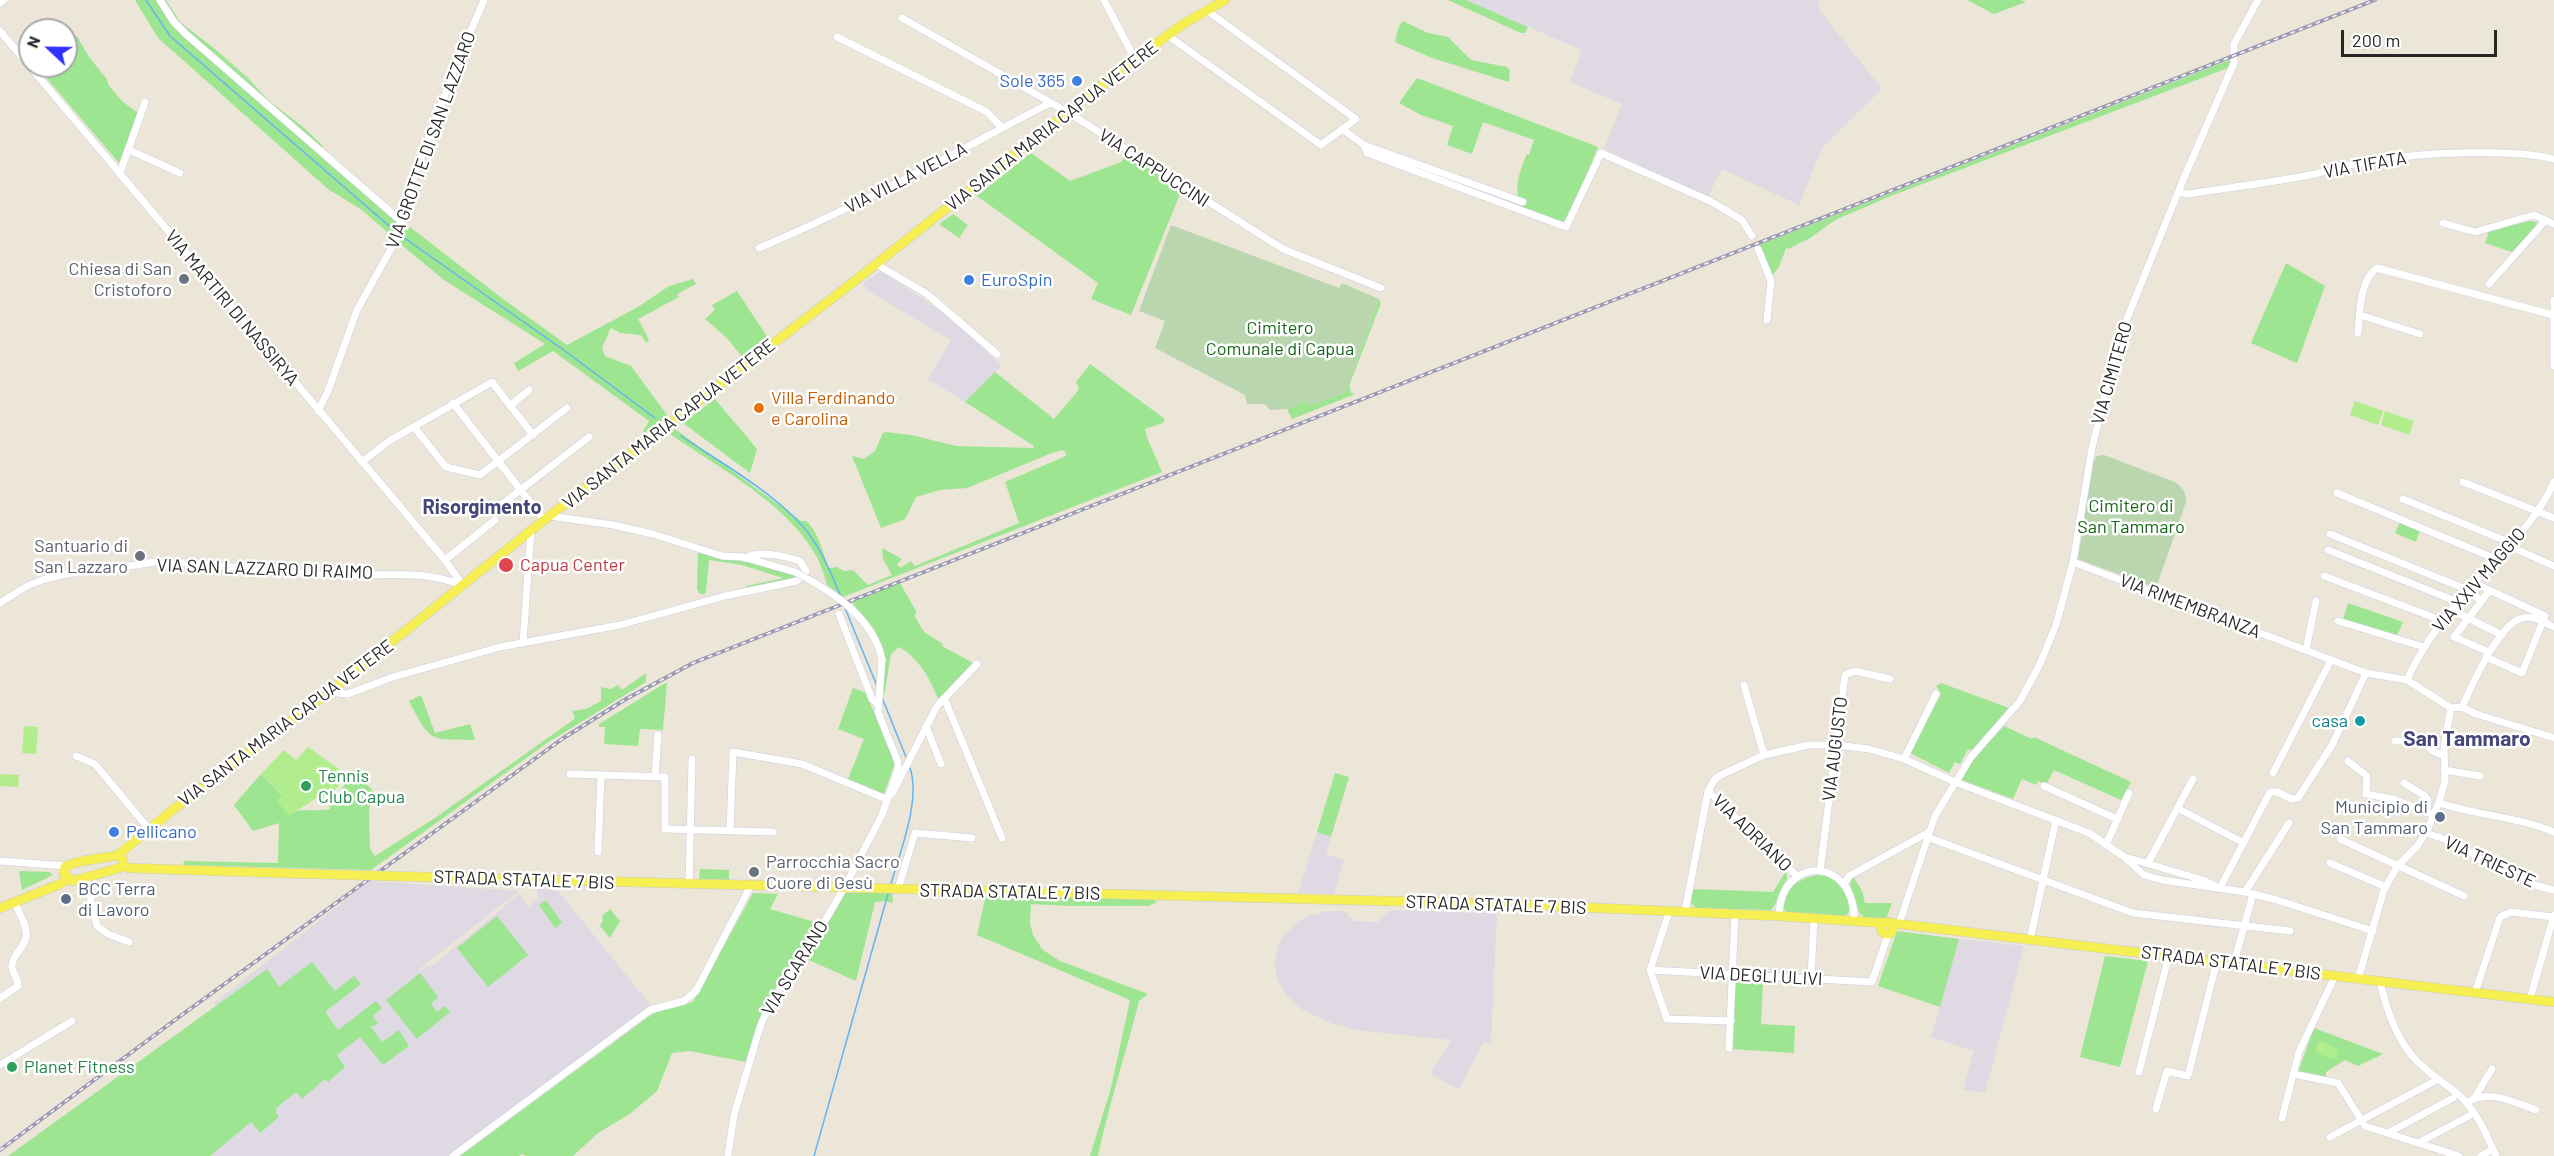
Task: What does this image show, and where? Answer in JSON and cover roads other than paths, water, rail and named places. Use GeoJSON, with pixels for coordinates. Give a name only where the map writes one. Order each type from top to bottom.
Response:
{"type":"FeatureCollection","features":[{"type":"Feature","properties":{"kind":"main road","name":"VIA SANTA MARIA CAPUA VETERE"},"geometry":{"type":"LineString","coordinates":[[118,855],[1167,35],[1225,0]]}},
{"type":"Feature","properties":{"kind":"main road"},"geometry":{"type":"LineString","coordinates":[[118,855],[122,858],[124,866],[119,870],[73,881],[68,879],[63,871],[70,864],[91,862],[118,855]]}},
{"type":"Feature","properties":{"kind":"main road","name":"STRADA STATALE 7 BIS"},"geometry":{"type":"LineString","coordinates":[[124,866],[278,873],[1508,904],[1779,916],[1857,921],[1891,928],[2169,955],[2554,1002]]}},
{"type":"Feature","properties":{"kind":"main road"},"geometry":{"type":"LineString","coordinates":[[0,908],[68,879]]}},
{"type":"Feature","properties":{"kind":"street"},"geometry":{"type":"LineString","coordinates":[[0,3],[4,0]]}},
{"type":"Feature","properties":{"kind":"street"},"geometry":{"type":"LineString","coordinates":[[160,0],[174,22],[187,35],[401,225]]}},
{"type":"Feature","properties":{"kind":"street","name":"VIA GROTTE DI SAN LAZZARO"},"geometry":{"type":"LineString","coordinates":[[318,411],[328,391],[357,310],[396,240],[413,180],[454,70],[484,0]]}},
{"type":"Feature","properties":{"kind":"street"},"geometry":{"type":"LineString","coordinates":[[1104,0],[1135,60]]}},
{"type":"Feature","properties":{"kind":"street","name":"VIA CIMITERO"},"geometry":{"type":"LineString","coordinates":[[1891,928],[1928,834],[1954,782],[1971,757],[2020,701],[2039,666],[2056,625],[2073,562],[2092,448],[2118,341],[2178,192],[2234,63],[2234,44],[2258,0]]}},
{"type":"Feature","properties":{"kind":"street"},"geometry":{"type":"LineString","coordinates":[[1167,35],[1321,145],[1356,120],[1206,10]]}},
{"type":"Feature","properties":{"kind":"street","name":"VIA CAPPUCCINI"},"geometry":{"type":"LineString","coordinates":[[902,18],[1069,113],[1283,249],[1381,288]]}},
{"type":"Feature","properties":{"kind":"street","name":"VIA MARTIRI DI NASSIRYA"},"geometry":{"type":"LineString","coordinates":[[0,31],[445,560],[463,586]]}},
{"type":"Feature","properties":{"kind":"street"},"geometry":{"type":"LineString","coordinates":[[837,37],[987,112],[1002,128]]}},
{"type":"Feature","properties":{"kind":"street"},"geometry":{"type":"LineString","coordinates":[[120,172],[145,102]]}},
{"type":"Feature","properties":{"kind":"street","name":"VIA VILLA VELLA"},"geometry":{"type":"LineString","coordinates":[[759,248],[898,183],[1050,103]]}},
{"type":"Feature","properties":{"kind":"street"},"geometry":{"type":"LineString","coordinates":[[1342,129],[1364,145],[1523,202]]}},
{"type":"Feature","properties":{"kind":"street"},"geometry":{"type":"LineString","coordinates":[[1364,145],[1367,153],[1566,227],[1601,153],[1710,201],[1742,220],[1752,236]]}},
{"type":"Feature","properties":{"kind":"street"},"geometry":{"type":"LineString","coordinates":[[129,150],[180,173]]}},
{"type":"Feature","properties":{"kind":"street","name":"VIA TIFATA"},"geometry":{"type":"LineString","coordinates":[[2178,192],[2188,194],[2307,176],[2375,160],[2410,156],[2504,154],[2536,155],[2554,159]]}},
{"type":"Feature","properties":{"kind":"street"},"geometry":{"type":"LineString","coordinates":[[2443,223],[2475,232],[2534,215],[2554,224]]}},
{"type":"Feature","properties":{"kind":"street"},"geometry":{"type":"LineString","coordinates":[[2489,284],[2546,220]]}},
{"type":"Feature","properties":{"kind":"street"},"geometry":{"type":"LineString","coordinates":[[1758,249],[1771,281],[1767,320]]}},
{"type":"Feature","properties":{"kind":"street"},"geometry":{"type":"LineString","coordinates":[[876,264],[927,294],[997,354]]}},
{"type":"Feature","properties":{"kind":"street"},"geometry":{"type":"LineString","coordinates":[[2358,333],[2367,282],[2370,274],[2377,268],[2553,317]]}},
{"type":"Feature","properties":{"kind":"street"},"geometry":{"type":"LineString","coordinates":[[2554,300],[2554,366]]}},
{"type":"Feature","properties":{"kind":"street"},"geometry":{"type":"LineString","coordinates":[[2360,315],[2420,334]]}},
{"type":"Feature","properties":{"kind":"street"},"geometry":{"type":"LineString","coordinates":[[362,462],[389,441],[492,382],[532,435]]}},
{"type":"Feature","properties":{"kind":"street"},"geometry":{"type":"LineString","coordinates":[[510,406],[529,390]]}},
{"type":"Feature","properties":{"kind":"street"},"geometry":{"type":"LineString","coordinates":[[453,403],[498,462],[547,518],[614,525],[722,556],[745,558],[795,572],[860,617],[875,638],[882,660],[878,704],[880,717],[899,766],[882,815]]}},
{"type":"Feature","properties":{"kind":"street"},"geometry":{"type":"LineString","coordinates":[[414,427],[446,466],[480,475],[567,408]]}},
{"type":"Feature","properties":{"kind":"street"},"geometry":{"type":"LineString","coordinates":[[501,505],[589,437]]}},
{"type":"Feature","properties":{"kind":"street"},"geometry":{"type":"LineString","coordinates":[[2463,482],[2554,518]]}},
{"type":"Feature","properties":{"kind":"street","name":"VIA XXIV MAGGIO"},"geometry":{"type":"LineString","coordinates":[[2407,680],[2424,647],[2443,621],[2537,511],[2554,482]]}},
{"type":"Feature","properties":{"kind":"street"},"geometry":{"type":"LineString","coordinates":[[2337,493],[2496,559]]}},
{"type":"Feature","properties":{"kind":"street"},"geometry":{"type":"LineString","coordinates":[[2403,499],[2510,544],[2554,566]]}},
{"type":"Feature","properties":{"kind":"street"},"geometry":{"type":"LineString","coordinates":[[445,560],[495,520]]}},
{"type":"Feature","properties":{"kind":"street"},"geometry":{"type":"LineString","coordinates":[[523,642],[531,531]]}},
{"type":"Feature","properties":{"kind":"street"},"geometry":{"type":"LineString","coordinates":[[2330,534],[2468,590],[2481,601]]}},
{"type":"Feature","properties":{"kind":"street"},"geometry":{"type":"LineString","coordinates":[[2328,550],[2458,602]]}},
{"type":"Feature","properties":{"kind":"street"},"geometry":{"type":"LineString","coordinates":[[329,692],[348,694],[403,674],[523,642],[620,625],[797,581],[805,574],[804,564],[796,560],[776,556],[745,558]]}},
{"type":"Feature","properties":{"kind":"street","name":"VIA SAN LAZZARO DI RAIMO"},"geometry":{"type":"LineString","coordinates":[[0,603],[43,580],[159,561],[324,575],[416,575],[452,581],[463,586]]}},
{"type":"Feature","properties":{"kind":"street","name":"VIA RIMEMBRANZA"},"geometry":{"type":"LineString","coordinates":[[2073,562],[2366,673],[2407,680]]}},
{"type":"Feature","properties":{"kind":"street"},"geometry":{"type":"LineString","coordinates":[[2324,576],[2443,621]]}},
{"type":"Feature","properties":{"kind":"street"},"geometry":{"type":"LineString","coordinates":[[2474,583],[2490,590],[2545,616],[2522,673],[2454,637],[2490,590]]}},
{"type":"Feature","properties":{"kind":"street"},"geometry":{"type":"LineString","coordinates":[[2306,650],[2316,601]]}},
{"type":"Feature","properties":{"kind":"street"},"geometry":{"type":"LineString","coordinates":[[2452,610],[2502,635]]}},
{"type":"Feature","properties":{"kind":"street"},"geometry":{"type":"LineString","coordinates":[[839,614],[872,699],[878,704]]}},
{"type":"Feature","properties":{"kind":"street"},"geometry":{"type":"LineString","coordinates":[[2462,707],[2487,654],[2510,625],[2523,618],[2554,627]]}},
{"type":"Feature","properties":{"kind":"street"},"geometry":{"type":"LineString","coordinates":[[2338,621],[2424,647]]}},
{"type":"Feature","properties":{"kind":"street"},"geometry":{"type":"LineString","coordinates":[[2273,773],[2331,660]]}},
{"type":"Feature","properties":{"kind":"street"},"geometry":{"type":"LineString","coordinates":[[882,815],[937,706],[977,664]]}},
{"type":"Feature","properties":{"kind":"street","name":"VIA AUGUSTO"},"geometry":{"type":"LineString","coordinates":[[1820,871],[1845,675],[1855,671],[1890,679]]}},
{"type":"Feature","properties":{"kind":"street"},"geometry":{"type":"LineString","coordinates":[[2220,888],[2270,792],[2277,792],[2292,800],[2298,798],[2332,745],[2366,673]]}},
{"type":"Feature","properties":{"kind":"street"},"geometry":{"type":"LineString","coordinates":[[2407,680],[2451,708],[2462,707],[2476,714],[2554,738]]}},
{"type":"Feature","properties":{"kind":"street"},"geometry":{"type":"LineString","coordinates":[[1744,686],[1764,755]]}},
{"type":"Feature","properties":{"kind":"street"},"geometry":{"type":"LineString","coordinates":[[1905,759],[1936,694]]}},
{"type":"Feature","properties":{"kind":"street"},"geometry":{"type":"LineString","coordinates":[[945,700],[1002,838]]}},
{"type":"Feature","properties":{"kind":"street"},"geometry":{"type":"LineString","coordinates":[[2430,814],[2439,803],[2445,781],[2444,745],[2451,708]]}},
{"type":"Feature","properties":{"kind":"street"},"geometry":{"type":"LineString","coordinates":[[926,726],[941,764]]}},
{"type":"Feature","properties":{"kind":"street"},"geometry":{"type":"LineString","coordinates":[[655,776],[658,735]]}},
{"type":"Feature","properties":{"kind":"street"},"geometry":{"type":"LineString","coordinates":[[2395,741],[2421,741],[2433,752],[2444,756]]}},
{"type":"Feature","properties":{"kind":"street"},"geometry":{"type":"LineString","coordinates":[[1685,912],[1708,791],[1715,779],[1764,755],[1809,745],[1836,745],[1869,749],[1905,759],[1954,782],[2089,832],[2123,856],[2144,875],[2162,880],[2249,893],[2373,931]]}},
{"type":"Feature","properties":{"kind":"street"},"geometry":{"type":"LineString","coordinates":[[730,831],[733,752],[802,764],[886,799]]}},
{"type":"Feature","properties":{"kind":"street"},"geometry":{"type":"LineString","coordinates":[[76,756],[95,764],[149,829]]}},
{"type":"Feature","properties":{"kind":"street"},"geometry":{"type":"LineString","coordinates":[[689,884],[692,759]]}},
{"type":"Feature","properties":{"kind":"street"},"geometry":{"type":"LineString","coordinates":[[2348,761],[2367,776],[2366,794],[2393,799],[2430,814]]}},
{"type":"Feature","properties":{"kind":"street"},"geometry":{"type":"LineString","coordinates":[[2444,770],[2480,776]]}},
{"type":"Feature","properties":{"kind":"street"},"geometry":{"type":"LineString","coordinates":[[570,774],[665,777],[665,829],[773,832]]}},
{"type":"Feature","properties":{"kind":"street"},"geometry":{"type":"LineString","coordinates":[[598,852],[601,775]]}},
{"type":"Feature","properties":{"kind":"street"},"geometry":{"type":"LineString","coordinates":[[2148,863],[2193,779]]}},
{"type":"Feature","properties":{"kind":"street"},"geometry":{"type":"LineString","coordinates":[[2358,979],[2386,886],[2397,867],[2418,846],[2426,833],[2430,814],[2428,800],[2404,783]]}},
{"type":"Feature","properties":{"kind":"street"},"geometry":{"type":"LineString","coordinates":[[2044,786],[2117,819]]}},
{"type":"Feature","properties":{"kind":"street","name":"VIA ADRIANO"},"geometry":{"type":"LineString","coordinates":[[1708,791],[1797,876]]}},
{"type":"Feature","properties":{"kind":"street"},"geometry":{"type":"LineString","coordinates":[[2106,845],[2128,794]]}},
{"type":"Feature","properties":{"kind":"street"},"geometry":{"type":"LineString","coordinates":[[2439,803],[2468,812],[2540,826],[2554,832]]}},
{"type":"Feature","properties":{"kind":"street"},"geometry":{"type":"LineString","coordinates":[[2177,808],[2244,843]]}},
{"type":"Feature","properties":{"kind":"street","name":"VIA SCARANO"},"geometry":{"type":"LineString","coordinates":[[728,1156],[734,1115],[760,1027],[770,1003],[818,933],[882,815]]}},
{"type":"Feature","properties":{"kind":"street"},"geometry":{"type":"LineString","coordinates":[[2030,940],[2056,820]]}},
{"type":"Feature","properties":{"kind":"street"},"geometry":{"type":"LineString","coordinates":[[2234,963],[2249,893],[2289,823]]}},
{"type":"Feature","properties":{"kind":"street"},"geometry":{"type":"LineString","coordinates":[[898,889],[915,833],[972,838]]}},
{"type":"Feature","properties":{"kind":"street","name":"VIA TRIESTE"},"geometry":{"type":"LineString","coordinates":[[2426,833],[2456,843],[2483,863],[2502,867],[2531,884],[2554,890]]}},
{"type":"Feature","properties":{"kind":"street"},"geometry":{"type":"LineString","coordinates":[[1845,883],[1850,876],[1928,834],[2043,881],[2133,913],[2290,931]]}},
{"type":"Feature","properties":{"kind":"street"},"geometry":{"type":"LineString","coordinates":[[2340,839],[2464,896]]}},
{"type":"Feature","properties":{"kind":"street"},"geometry":{"type":"LineString","coordinates":[[2123,856],[2203,880],[2220,888]]}},
{"type":"Feature","properties":{"kind":"street"},"geometry":{"type":"LineString","coordinates":[[0,861],[67,866]]}},
{"type":"Feature","properties":{"kind":"street"},"geometry":{"type":"LineString","coordinates":[[2330,863],[2386,886]]}},
{"type":"Feature","properties":{"kind":"street"},"geometry":{"type":"LineString","coordinates":[[1779,916],[1781,897],[1785,889],[1797,876],[1820,871],[1845,883],[1853,899],[1857,921]]}},
{"type":"Feature","properties":{"kind":"street"},"geometry":{"type":"LineString","coordinates":[[85,877],[97,926],[108,934],[129,942]]}},
{"type":"Feature","properties":{"kind":"street"},"geometry":{"type":"LineString","coordinates":[[453,1156],[650,1010],[691,997],[751,885]]}},
{"type":"Feature","properties":{"kind":"street"},"geometry":{"type":"LineString","coordinates":[[0,998],[18,986],[12,970],[13,961],[26,938],[14,902]]}},
{"type":"Feature","properties":{"kind":"street"},"geometry":{"type":"LineString","coordinates":[[1669,912],[1650,970],[1667,1019],[1731,1021]]}},
{"type":"Feature","properties":{"kind":"street"},"geometry":{"type":"LineString","coordinates":[[2475,993],[2500,917],[2511,912],[2553,915],[2530,999]]}},
{"type":"Feature","properties":{"kind":"street"},"geometry":{"type":"LineString","coordinates":[[1729,1048],[1735,914]]}},
{"type":"Feature","properties":{"kind":"street"},"geometry":{"type":"LineString","coordinates":[[1810,978],[1814,918]]}},
{"type":"Feature","properties":{"kind":"street","name":"VIA DEGLI ULIVI"},"geometry":{"type":"LineString","coordinates":[[1650,970],[1872,982],[1891,928]]}},
{"type":"Feature","properties":{"kind":"street"},"geometry":{"type":"LineString","coordinates":[[2139,1072],[2169,955]]}},
{"type":"Feature","properties":{"kind":"street"},"geometry":{"type":"LineString","coordinates":[[2157,1109],[2167,1071],[2188,1076],[2217,961]]}},
{"type":"Feature","properties":{"kind":"street"},"geometry":{"type":"LineString","coordinates":[[2282,1118],[2299,1052],[2335,976]]}},
{"type":"Feature","properties":{"kind":"street"},"geometry":{"type":"LineString","coordinates":[[2380,981],[2385,1004],[2397,1032],[2413,1057],[2466,1103],[2476,1117],[2495,1153],[2481,1156]]}},
{"type":"Feature","properties":{"kind":"street"},"geometry":{"type":"LineString","coordinates":[[0,1065],[72,1021]]}},
{"type":"Feature","properties":{"kind":"street"},"geometry":{"type":"LineString","coordinates":[[2466,1103],[2475,1096],[2492,1069]]}},
{"type":"Feature","properties":{"kind":"street"},"geometry":{"type":"LineString","coordinates":[[2294,1074],[2338,1083],[2365,1126],[2459,1156]]}},
{"type":"Feature","properties":{"kind":"street"},"geometry":{"type":"LineString","coordinates":[[2330,1137],[2435,1082]]}},
{"type":"Feature","properties":{"kind":"street"},"geometry":{"type":"LineString","coordinates":[[2475,1096],[2487,1095],[2536,1110]]}},
{"type":"Feature","properties":{"kind":"street"},"geometry":{"type":"LineString","coordinates":[[2388,1133],[2453,1098]]}},
{"type":"Feature","properties":{"kind":"street"},"geometry":{"type":"LineString","coordinates":[[2418,1143],[2469,1116]]}},
{"type":"Feature","properties":{"kind":"waterway"},"geometry":{"type":"LineString","coordinates":[[146,0],[170,36],[396,232]]}},
{"type":"Feature","properties":{"kind":"waterway"},"geometry":{"type":"LineString","coordinates":[[400,235],[565,351],[655,418]]}},
{"type":"Feature","properties":{"kind":"waterway"},"geometry":{"type":"LineString","coordinates":[[681,436],[756,486],[797,520],[817,546],[841,597]]}},
{"type":"Feature","properties":{"kind":"waterway"},"geometry":{"type":"LineString","coordinates":[[845,608],[877,686]]}},
{"type":"Feature","properties":{"kind":"waterway"},"geometry":{"type":"LineString","coordinates":[[883,700],[906,757]]}},
{"type":"Feature","properties":{"kind":"waterway"},"geometry":{"type":"LineString","coordinates":[[891,884],[911,811],[913,781],[910,768]]}},
{"type":"Feature","properties":{"kind":"waterway"},"geometry":{"type":"LineString","coordinates":[[814,1156],[888,894]]}},
{"type":"Feature","properties":{"kind":"railway"},"geometry":{"type":"LineString","coordinates":[[0,1150],[562,739],[626,699],[693,663],[2375,0]]}},
{"type":"Feature","properties":{"kind":"place","name":"Sole 365"},"geometry":{"type":"Point","coordinates":[1077,81]}},
{"type":"Feature","properties":{"kind":"place","name":"Chiesa di San Cristoforo"},"geometry":{"type":"Point","coordinates":[184,279]}},
{"type":"Feature","properties":{"kind":"place","name":"EuroSpin"},"geometry":{"type":"Point","coordinates":[969,280]}},
{"type":"Feature","properties":{"kind":"place","name":"Villa Ferdinando e Carolina"},"geometry":{"type":"Point","coordinates":[759,408]}},
{"type":"Feature","properties":{"kind":"place","name":"Santuario di San Lazzaro"},"geometry":{"type":"Point","coordinates":[140,556]}},
{"type":"Feature","properties":{"kind":"place","name":"Capua Center"},"geometry":{"type":"Point","coordinates":[506,565]}},
{"type":"Feature","properties":{"kind":"place","name":"casa"},"geometry":{"type":"Point","coordinates":[2360,721]}},
{"type":"Feature","properties":{"kind":"place","name":"Tennis Club Capua"},"geometry":{"type":"Point","coordinates":[306,786]}},
{"type":"Feature","properties":{"kind":"place","name":"Municipio di San Tammaro"},"geometry":{"type":"Point","coordinates":[2440,817]}},
{"type":"Feature","properties":{"kind":"place","name":"Pellicano"},"geometry":{"type":"Point","coordinates":[114,832]}},
{"type":"Feature","properties":{"kind":"place","name":"Parrocchia Sacro Cuore di Gesù"},"geometry":{"type":"Point","coordinates":[754,872]}},
{"type":"Feature","properties":{"kind":"place","name":"BCC Terra di Lavoro"},"geometry":{"type":"Point","coordinates":[66,899]}},
{"type":"Feature","properties":{"kind":"place","name":"Planet Fitness"},"geometry":{"type":"Point","coordinates":[12,1067]}},
{"type":"Feature","properties":{"kind":"district","name":"Risorgimento"},"geometry":{"type":"Point","coordinates":[482,507]}},
{"type":"Feature","properties":{"kind":"district","name":"San Tammaro"},"geometry":{"type":"Point","coordinates":[2467,739]}},
{"type":"Feature","properties":{"kind":"park label","name":"Cimitero Comunale di Capua"},"geometry":{"type":"Point","coordinates":[1280,338]}},
{"type":"Feature","properties":{"kind":"park label","name":"Cimitero di San Tammaro"},"geometry":{"type":"Point","coordinates":[2131,516]}}]}
